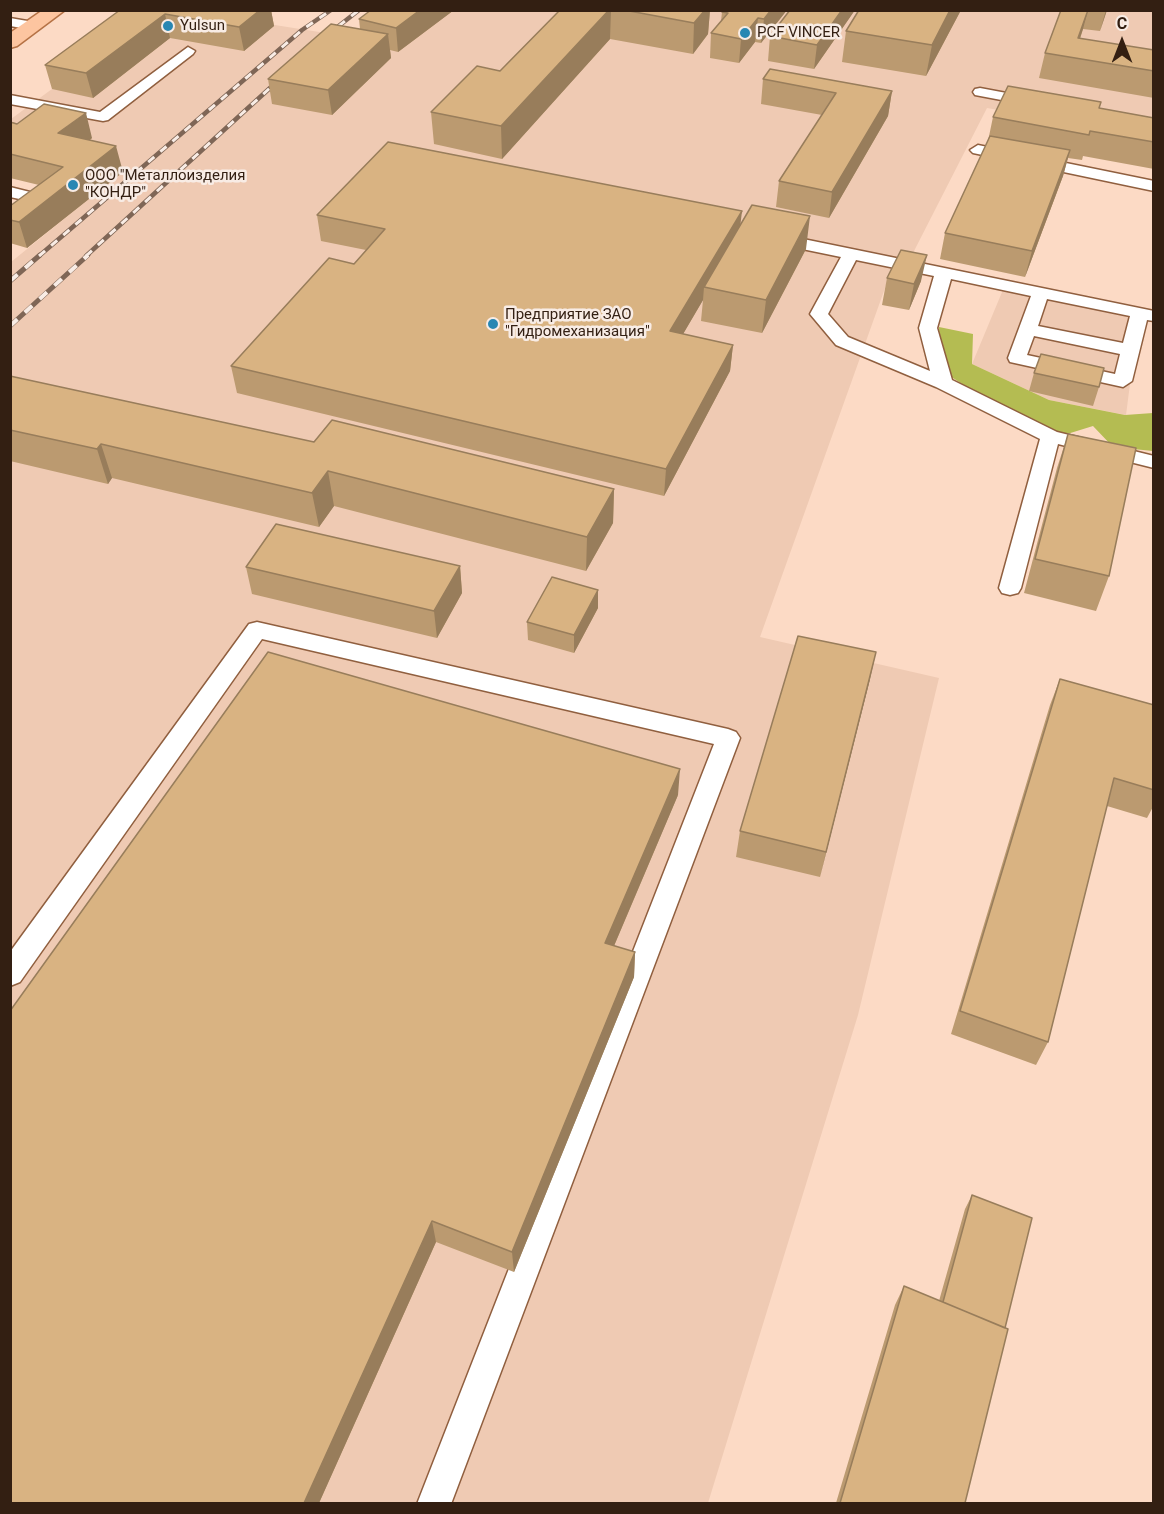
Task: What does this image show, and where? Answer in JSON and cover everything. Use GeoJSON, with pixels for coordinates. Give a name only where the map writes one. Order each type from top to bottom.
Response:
{"type":"FeatureCollection","features":[{"type":"Feature","properties":{"kind":"main road"},"geometry":{"type":"LineString","coordinates":[[10,42],[56,10]]}},
{"type":"Feature","properties":{"kind":"lane"},"geometry":{"type":"LineString","coordinates":[[10,22],[33,26]]}},
{"type":"Feature","properties":{"kind":"lane"},"geometry":{"type":"LineString","coordinates":[[10,99],[103,117],[188,51]]}},
{"type":"Feature","properties":{"kind":"lane"},"geometry":{"type":"LineString","coordinates":[[980,92],[1049,105]]}},
{"type":"Feature","properties":{"kind":"lane"},"geometry":{"type":"LineString","coordinates":[[978,150],[1154,186]]}},
{"type":"Feature","properties":{"kind":"lane"},"geometry":{"type":"LineString","coordinates":[[10,192],[36,198],[10,219]]}},
{"type":"Feature","properties":{"kind":"lane"},"geometry":{"type":"LineString","coordinates":[[758,235],[1041,292],[1147,315],[1130,350],[1124,381],[1017,358],[1041,292]]}},
{"type":"Feature","properties":{"kind":"lane"},"geometry":{"type":"LineString","coordinates":[[851,254],[819,314],[842,341],[943,383],[1050,436],[1154,462]]}},
{"type":"Feature","properties":{"kind":"lane"},"geometry":{"type":"LineString","coordinates":[[943,383],[928,328],[944,273]]}},
{"type":"Feature","properties":{"kind":"lane"},"geometry":{"type":"LineString","coordinates":[[1027,329],[1130,350]]}},
{"type":"Feature","properties":{"kind":"lane"},"geometry":{"type":"LineString","coordinates":[[1010,588],[1050,436]]}},
{"type":"Feature","properties":{"kind":"lane"},"geometry":{"type":"LineString","coordinates":[[10,974],[257,630],[728,738],[434,1503]]}},
{"type":"Feature","properties":{"kind":"shaded area"},"geometry":{"type":"Polygon","coordinates":[[[390,10],[1153,11],[1153,145],[1093,127],[987,108],[913,253],[894,263],[760,637],[939,678],[858,1015],[708,1503],[11,1503],[11,262],[122,172],[66,158],[91,138],[11,146],[11,119],[52,89],[186,11],[351,37],[390,10]]]}},
{"type":"Feature","properties":{"kind":"shaded area"},"geometry":{"type":"Polygon","coordinates":[[[1005,285],[1139,314],[1126,415],[1049,400],[972,364],[1005,285]]]}},
{"type":"Feature","properties":{"kind":"green space"},"geometry":{"type":"Polygon","coordinates":[[[939,327],[973,334],[972,364],[1049,400],[1125,415],[1153,413],[1153,451],[1113,447],[1093,426],[1064,435],[1027,421],[980,396],[950,376],[940,351],[939,327]]]}},
{"type":"Feature","properties":{"kind":"building"},"geometry":{"type":"Polygon","coordinates":[[[120,10],[260,10],[239,27],[165,14],[86,73],[45,65],[120,10]]]}},
{"type":"Feature","properties":{"kind":"building"},"geometry":{"type":"Polygon","coordinates":[[[371,10],[420,10],[396,28],[359,19],[371,10]]]}},
{"type":"Feature","properties":{"kind":"building"},"geometry":{"type":"Polygon","coordinates":[[[560,10],[609,10],[501,126],[431,112],[477,66],[500,71],[560,10]]]}},
{"type":"Feature","properties":{"kind":"building"},"geometry":{"type":"Polygon","coordinates":[[[624,10],[705,10],[694,23],[624,10]]]}},
{"type":"Feature","properties":{"kind":"building"},"geometry":{"type":"Polygon","coordinates":[[[723,10],[771,10],[764,19],[758,18],[741,39],[711,33],[728,13],[722,12],[723,10]]]}},
{"type":"Feature","properties":{"kind":"building"},"geometry":{"type":"Polygon","coordinates":[[[790,10],[842,10],[817,45],[770,36],[790,10]]]}},
{"type":"Feature","properties":{"kind":"building"},"geometry":{"type":"Polygon","coordinates":[[[859,10],[950,10],[932,45],[846,31],[859,10]]]}},
{"type":"Feature","properties":{"kind":"building"},"geometry":{"type":"Polygon","coordinates":[[[1061,10],[1088,10],[1078,38],[1154,50],[1154,71],[1045,53],[1061,10]]]}},
{"type":"Feature","properties":{"kind":"building"},"geometry":{"type":"Polygon","coordinates":[[[331,24],[388,34],[328,90],[268,79],[331,24]]]}},
{"type":"Feature","properties":{"kind":"building"},"geometry":{"type":"Polygon","coordinates":[[[770,69],[892,91],[832,192],[779,181],[836,93],[763,79],[770,69]]]}},
{"type":"Feature","properties":{"kind":"building"},"geometry":{"type":"Polygon","coordinates":[[[1008,86],[1101,102],[1099,108],[1154,118],[1154,142],[1090,131],[1089,135],[993,117],[1008,86]]]}},
{"type":"Feature","properties":{"kind":"building"},"geometry":{"type":"Polygon","coordinates":[[[44,104],[86,113],[58,133],[116,146],[19,222],[10,220],[10,206],[63,167],[10,154],[10,122],[17,124],[44,104]]]}},
{"type":"Feature","properties":{"kind":"building"},"geometry":{"type":"Polygon","coordinates":[[[990,136],[1070,150],[1032,251],[945,233],[990,136]]]}},
{"type":"Feature","properties":{"kind":"building","name":"Предприятие ЗАО \"Гидромеханизация\""},"geometry":{"type":"Polygon","coordinates":[[[388,142],[742,211],[670,331],[733,345],[666,469],[231,366],[329,258],[354,264],[385,229],[317,215],[388,142]]]}},
{"type":"Feature","properties":{"kind":"building"},"geometry":{"type":"Polygon","coordinates":[[[752,205],[810,216],[766,300],[704,287],[752,205]]]}},
{"type":"Feature","properties":{"kind":"building"},"geometry":{"type":"Polygon","coordinates":[[[901,250],[927,255],[914,284],[887,278],[901,250]]]}},
{"type":"Feature","properties":{"kind":"building"},"geometry":{"type":"Polygon","coordinates":[[[1041,354],[1104,368],[1099,387],[1034,373],[1041,354]]]}},
{"type":"Feature","properties":{"kind":"building"},"geometry":{"type":"Polygon","coordinates":[[[10,376],[314,442],[332,420],[614,489],[587,537],[328,471],[312,493],[101,444],[97,449],[10,430],[10,376]]]}},
{"type":"Feature","properties":{"kind":"building"},"geometry":{"type":"Polygon","coordinates":[[[1068,434],[1136,448],[1109,576],[1035,559],[1068,434]]]}},
{"type":"Feature","properties":{"kind":"building"},"geometry":{"type":"Polygon","coordinates":[[[276,524],[460,566],[434,611],[246,567],[276,524]]]}},
{"type":"Feature","properties":{"kind":"building"},"geometry":{"type":"Polygon","coordinates":[[[552,577],[598,590],[574,635],[527,622],[552,577]]]}},
{"type":"Feature","properties":{"kind":"building"},"geometry":{"type":"Polygon","coordinates":[[[798,636],[876,652],[826,852],[740,831],[798,636]]]}},
{"type":"Feature","properties":{"kind":"building"},"geometry":{"type":"Polygon","coordinates":[[[268,652],[680,769],[605,943],[635,952],[512,1252],[432,1221],[304,1503],[10,1503],[10,1011],[268,652]]]}},
{"type":"Feature","properties":{"kind":"building"},"geometry":{"type":"Polygon","coordinates":[[[1060,679],[1154,705],[1154,790],[1114,778],[1048,1042],[960,1011],[1060,679]]]}},
{"type":"Feature","properties":{"kind":"building"},"geometry":{"type":"Polygon","coordinates":[[[972,1195],[1032,1218],[1005,1328],[943,1302],[972,1195]]]}},
{"type":"Feature","properties":{"kind":"building"},"geometry":{"type":"Polygon","coordinates":[[[904,1286],[1008,1329],[965,1503],[840,1503],[904,1286]]]}},
{"type":"Feature","properties":{"kind":"railway"},"geometry":{"type":"LineString","coordinates":[[39,256],[302,30],[331,10]]}},
{"type":"Feature","properties":{"kind":"railway"},"geometry":{"type":"LineString","coordinates":[[326,36],[359,10]]}},
{"type":"Feature","properties":{"kind":"railway"},"geometry":{"type":"LineString","coordinates":[[86,256],[282,77]]}},
{"type":"Feature","properties":{"kind":"railway"},"geometry":{"type":"LineString","coordinates":[[10,281],[40,255]]}},
{"type":"Feature","properties":{"kind":"railway"},"geometry":{"type":"LineString","coordinates":[[10,326],[88,255]]}},
{"type":"Feature","properties":{"kind":"place","name":"Yulsun"},"geometry":{"type":"Point","coordinates":[168,26]}},
{"type":"Feature","properties":{"kind":"place","name":"PCF VINCER"},"geometry":{"type":"Point","coordinates":[745,33]}},
{"type":"Feature","properties":{"kind":"place","name":"ООО \"Металлоизделия \"КОНДР\""},"geometry":{"type":"Point","coordinates":[73,185]}},
{"type":"Feature","properties":{"kind":"place","name":"Предприятие ЗАО \"Гидромеханизация\""},"geometry":{"type":"Point","coordinates":[493,324]}}]}
